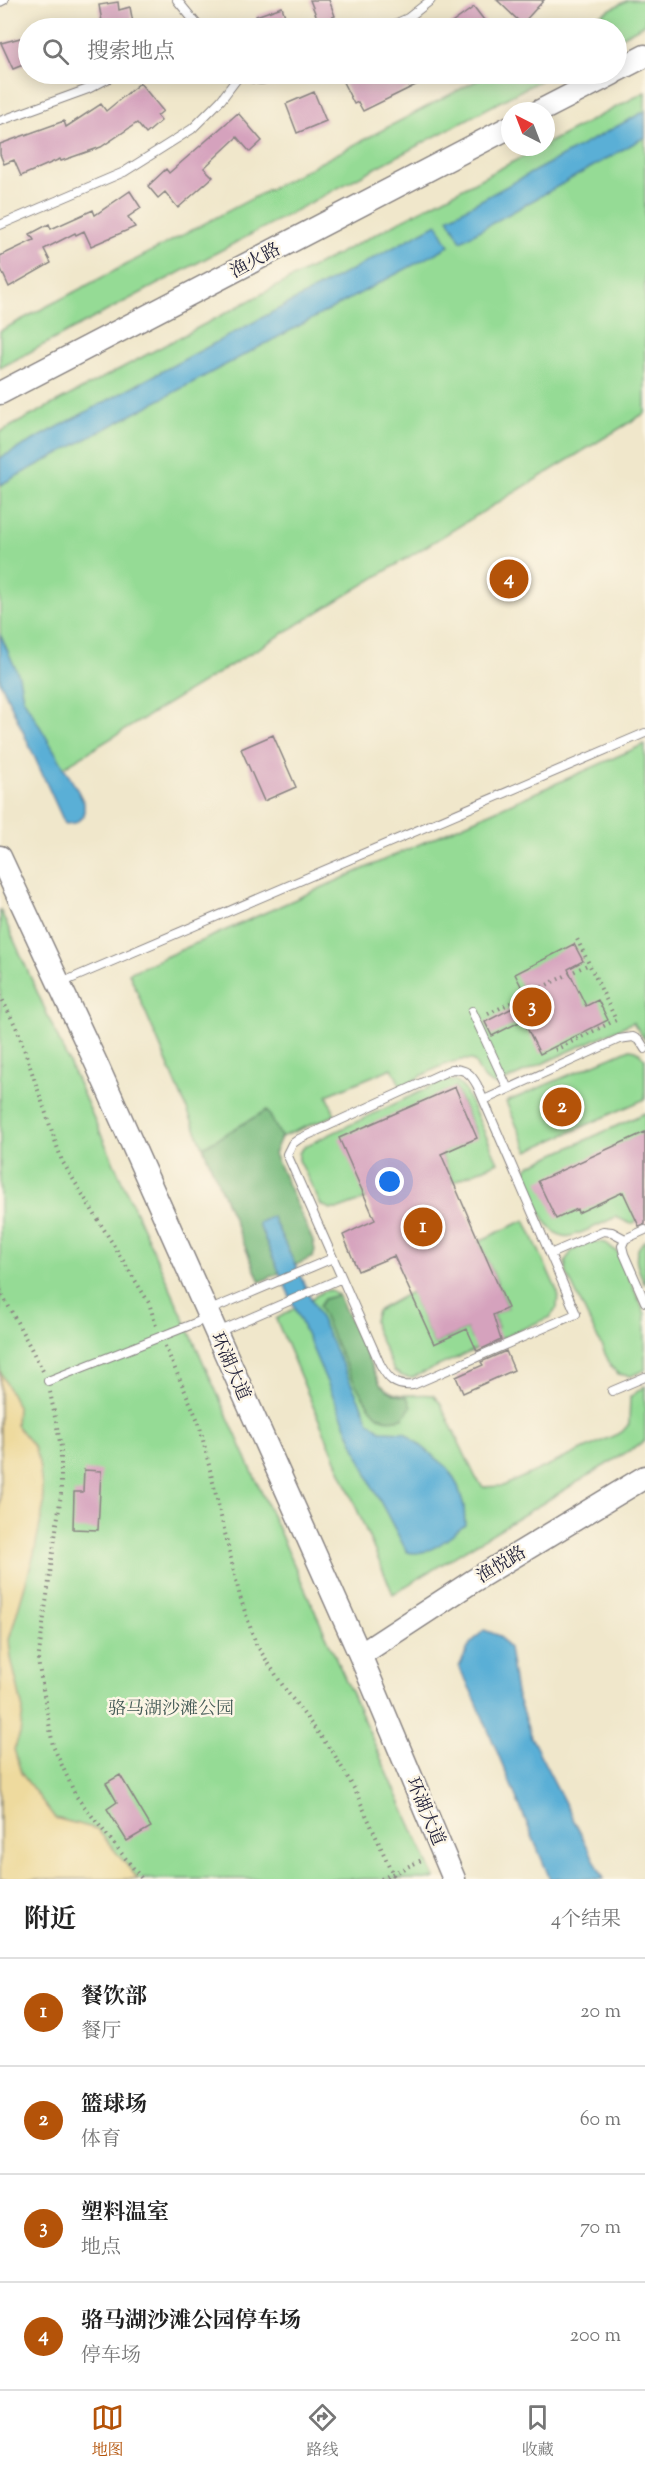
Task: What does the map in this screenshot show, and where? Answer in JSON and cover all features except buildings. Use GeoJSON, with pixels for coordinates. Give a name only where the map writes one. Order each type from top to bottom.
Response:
{"type":"FeatureCollection","features":[{"type":"Feature","properties":{"kind":"main road"},"geometry":{"type":"LineString","coordinates":[[627,65],[645,56]]}},
{"type":"Feature","properties":{"kind":"main road"},"geometry":{"type":"LineString","coordinates":[[555,103],[593,84]]}},
{"type":"Feature","properties":{"kind":"main road","name":"渔火路"},"geometry":{"type":"LineString","coordinates":[[0,393],[501,132]]}},
{"type":"Feature","properties":{"kind":"main road","name":"环湖大道"},"geometry":{"type":"LineString","coordinates":[[0,857],[211,1320],[360,1655],[454,1879]]}},
{"type":"Feature","properties":{"kind":"main road","name":"渔悦路"},"geometry":{"type":"LineString","coordinates":[[360,1655],[473,1581],[645,1477]]}},
{"type":"Feature","properties":{"kind":"lane"},"geometry":{"type":"LineString","coordinates":[[0,2],[4,0]]}},
{"type":"Feature","properties":{"kind":"lane"},"geometry":{"type":"LineString","coordinates":[[177,0],[190,18]]}},
{"type":"Feature","properties":{"kind":"lane"},"geometry":{"type":"LineString","coordinates":[[408,18],[431,0]]}},
{"type":"Feature","properties":{"kind":"lane"},"geometry":{"type":"LineString","coordinates":[[0,121],[98,84]]}},
{"type":"Feature","properties":{"kind":"lane"},"geometry":{"type":"LineString","coordinates":[[0,225],[124,172],[192,129],[221,100],[232,84]]}},
{"type":"Feature","properties":{"kind":"lane"},"geometry":{"type":"LineString","coordinates":[[59,984],[645,734]]}},
{"type":"Feature","properties":{"kind":"lane"},"geometry":{"type":"LineString","coordinates":[[472,1011],[508,1089]]}},
{"type":"Feature","properties":{"kind":"lane"},"geometry":{"type":"LineString","coordinates":[[484,1100],[619,1039],[633,1037],[640,1041],[645,1049]]}},
{"type":"Feature","properties":{"kind":"lane"},"geometry":{"type":"LineString","coordinates":[[452,1069],[461,1069],[470,1073],[484,1100],[550,1254],[576,1314],[413,1385],[402,1386],[391,1381],[386,1375],[287,1154],[292,1144],[299,1138],[452,1069]]}},
{"type":"Feature","properties":{"kind":"lane"},"geometry":{"type":"LineString","coordinates":[[645,1230],[625,1239],[622,1246],[645,1302]]}},
{"type":"Feature","properties":{"kind":"lane"},"geometry":{"type":"LineString","coordinates":[[550,1254],[603,1231],[612,1232],[625,1239]]}},
{"type":"Feature","properties":{"kind":"lane"},"geometry":{"type":"LineString","coordinates":[[211,1320],[333,1258]]}},
{"type":"Feature","properties":{"kind":"lane"},"geometry":{"type":"LineString","coordinates":[[48,1381],[161,1336],[342,1278]]}},
{"type":"Feature","properties":{"kind":"lane"},"geometry":{"type":"LineString","coordinates":[[612,1391],[645,1377]]}},
{"type":"Feature","properties":{"kind":"path"},"geometry":{"type":"LineString","coordinates":[[547,1071],[541,1058],[616,1020],[577,939]]}},
{"type":"Feature","properties":{"kind":"path"},"geometry":{"type":"LineString","coordinates":[[476,1020],[589,964]]}},
{"type":"Feature","properties":{"kind":"path"},"geometry":{"type":"LineString","coordinates":[[0,995],[18,1031],[62,1161],[149,1303],[161,1336],[200,1423],[240,1597],[256,1644],[285,1689],[334,1754],[350,1781],[395,1879]]}},
{"type":"Feature","properties":{"kind":"path"},"geometry":{"type":"LineString","coordinates":[[0,1290],[48,1381],[60,1447],[61,1494],[38,1661],[53,1746],[76,1796],[142,1879]]}},
{"type":"Feature","properties":{"kind":"path"},"geometry":{"type":"LineString","coordinates":[[381,1879],[443,1851]]}},
{"type":"Feature","properties":{"kind":"green space"},"geometry":{"type":"Polygon","coordinates":[[[628,0],[645,0],[645,24],[627,34],[627,18],[593,18],[628,0]]]}},
{"type":"Feature","properties":{"kind":"green space"},"geometry":{"type":"Polygon","coordinates":[[[470,84],[533,84],[0,368],[0,331],[470,84]]]}},
{"type":"Feature","properties":{"kind":"green space"},"geometry":{"type":"Polygon","coordinates":[[[645,92],[645,413],[46,778],[0,677],[0,432],[524,156],[555,156],[555,139],[645,92]]]}},
{"type":"Feature","properties":{"kind":"green space"},"geometry":{"type":"Polygon","coordinates":[[[645,744],[645,1040],[633,1022],[496,1085],[485,1079],[474,1061],[457,1061],[447,1064],[401,1087],[392,1068],[327,1095],[335,1115],[281,1137],[267,1110],[203,1147],[129,973],[645,744]]]}},
{"type":"Feature","properties":{"kind":"green space","name":"骆马湖沙滩公园"},"geometry":{"type":"Polygon","coordinates":[[[0,909],[435,1879],[0,1879],[0,909]]]}},
{"type":"Feature","properties":{"kind":"green space"},"geometry":{"type":"Polygon","coordinates":[[[630,1049],[636,1050],[645,1059],[645,1099],[528,1151],[506,1102],[630,1049]]]}},
{"type":"Feature","properties":{"kind":"green space"},"geometry":{"type":"Polygon","coordinates":[[[445,1080],[456,1081],[465,1090],[498,1162],[453,1182],[441,1154],[477,1137],[455,1087],[366,1199],[339,1209],[321,1205],[299,1160],[299,1153],[305,1146],[445,1080]]]}},
{"type":"Feature","properties":{"kind":"green space"},"geometry":{"type":"Polygon","coordinates":[[[267,1110],[281,1137],[274,1154],[315,1250],[313,1257],[260,1282],[203,1147],[267,1110]]]}},
{"type":"Feature","properties":{"kind":"green space"},"geometry":{"type":"Polygon","coordinates":[[[645,1113],[645,1217],[631,1224],[616,1217],[571,1236],[562,1236],[554,1232],[537,1204],[526,1169],[645,1113]]]}},
{"type":"Feature","properties":{"kind":"green space"},"geometry":{"type":"Polygon","coordinates":[[[525,1220],[558,1293],[557,1308],[550,1317],[411,1378],[394,1371],[375,1328],[374,1320],[377,1311],[411,1292],[434,1344],[467,1329],[472,1339],[498,1327],[493,1315],[508,1308],[479,1241],[525,1220]]]}},
{"type":"Feature","properties":{"kind":"green space"},"geometry":{"type":"Polygon","coordinates":[[[645,1240],[645,1285],[638,1267],[637,1256],[640,1245],[645,1240]]]}},
{"type":"Feature","properties":{"kind":"green space"},"geometry":{"type":"Polygon","coordinates":[[[591,1241],[606,1243],[618,1253],[645,1314],[645,1370],[631,1376],[618,1374],[611,1366],[567,1274],[565,1261],[572,1251],[591,1241]]]}},
{"type":"Feature","properties":{"kind":"green space"},"geometry":{"type":"Polygon","coordinates":[[[331,1290],[338,1295],[380,1384],[386,1390],[399,1395],[433,1395],[440,1403],[476,1478],[483,1487],[503,1486],[622,1432],[629,1424],[630,1397],[645,1386],[645,1441],[393,1594],[276,1319],[324,1291],[331,1290]]]}},
{"type":"Feature","properties":{"kind":"green space"},"geometry":{"type":"Polygon","coordinates":[[[338,1295],[380,1384],[392,1393],[407,1397],[411,1407],[403,1418],[389,1420],[380,1417],[372,1410],[355,1383],[319,1306],[324,1299],[338,1295]]]}},
{"type":"Feature","properties":{"kind":"sand"},"geometry":{"type":"Polygon","coordinates":[[[0,1371],[17,1406],[16,1425],[34,1447],[39,1463],[44,1504],[34,1554],[9,1640],[23,1710],[20,1734],[14,1749],[21,1773],[55,1818],[97,1829],[138,1879],[0,1879],[0,1371]]]}},
{"type":"Feature","properties":{"kind":"water"},"geometry":{"type":"Polygon","coordinates":[[[645,111],[645,137],[461,241],[448,218],[645,111]]]}},
{"type":"Feature","properties":{"kind":"water"},"geometry":{"type":"Polygon","coordinates":[[[437,224],[449,246],[0,485],[0,458],[437,224]]]}},
{"type":"Feature","properties":{"kind":"water"},"geometry":{"type":"Polygon","coordinates":[[[0,634],[19,676],[23,698],[84,803],[84,816],[75,823],[65,824],[0,681],[0,634]]]}},
{"type":"Feature","properties":{"kind":"water"},"geometry":{"type":"Polygon","coordinates":[[[272,1216],[369,1421],[382,1431],[404,1432],[447,1467],[458,1486],[464,1506],[465,1525],[431,1549],[415,1553],[407,1552],[372,1486],[258,1223],[272,1216]]]}},
{"type":"Feature","properties":{"kind":"water"},"geometry":{"type":"Polygon","coordinates":[[[484,1630],[500,1636],[509,1648],[516,1693],[531,1737],[604,1879],[550,1879],[476,1701],[459,1667],[470,1644],[484,1630]]]}},
{"type":"Feature","properties":{"kind":"place","name":"骆马湖沙滩公园停车场"},"geometry":{"type":"Point","coordinates":[509,579]}},
{"type":"Feature","properties":{"kind":"place","name":"塑料温室"},"geometry":{"type":"Point","coordinates":[532,1007]}},
{"type":"Feature","properties":{"kind":"place","name":"篮球场"},"geometry":{"type":"Point","coordinates":[562,1107]}},
{"type":"Feature","properties":{"kind":"place","name":"餐饮部"},"geometry":{"type":"Point","coordinates":[423,1227]}}]}
